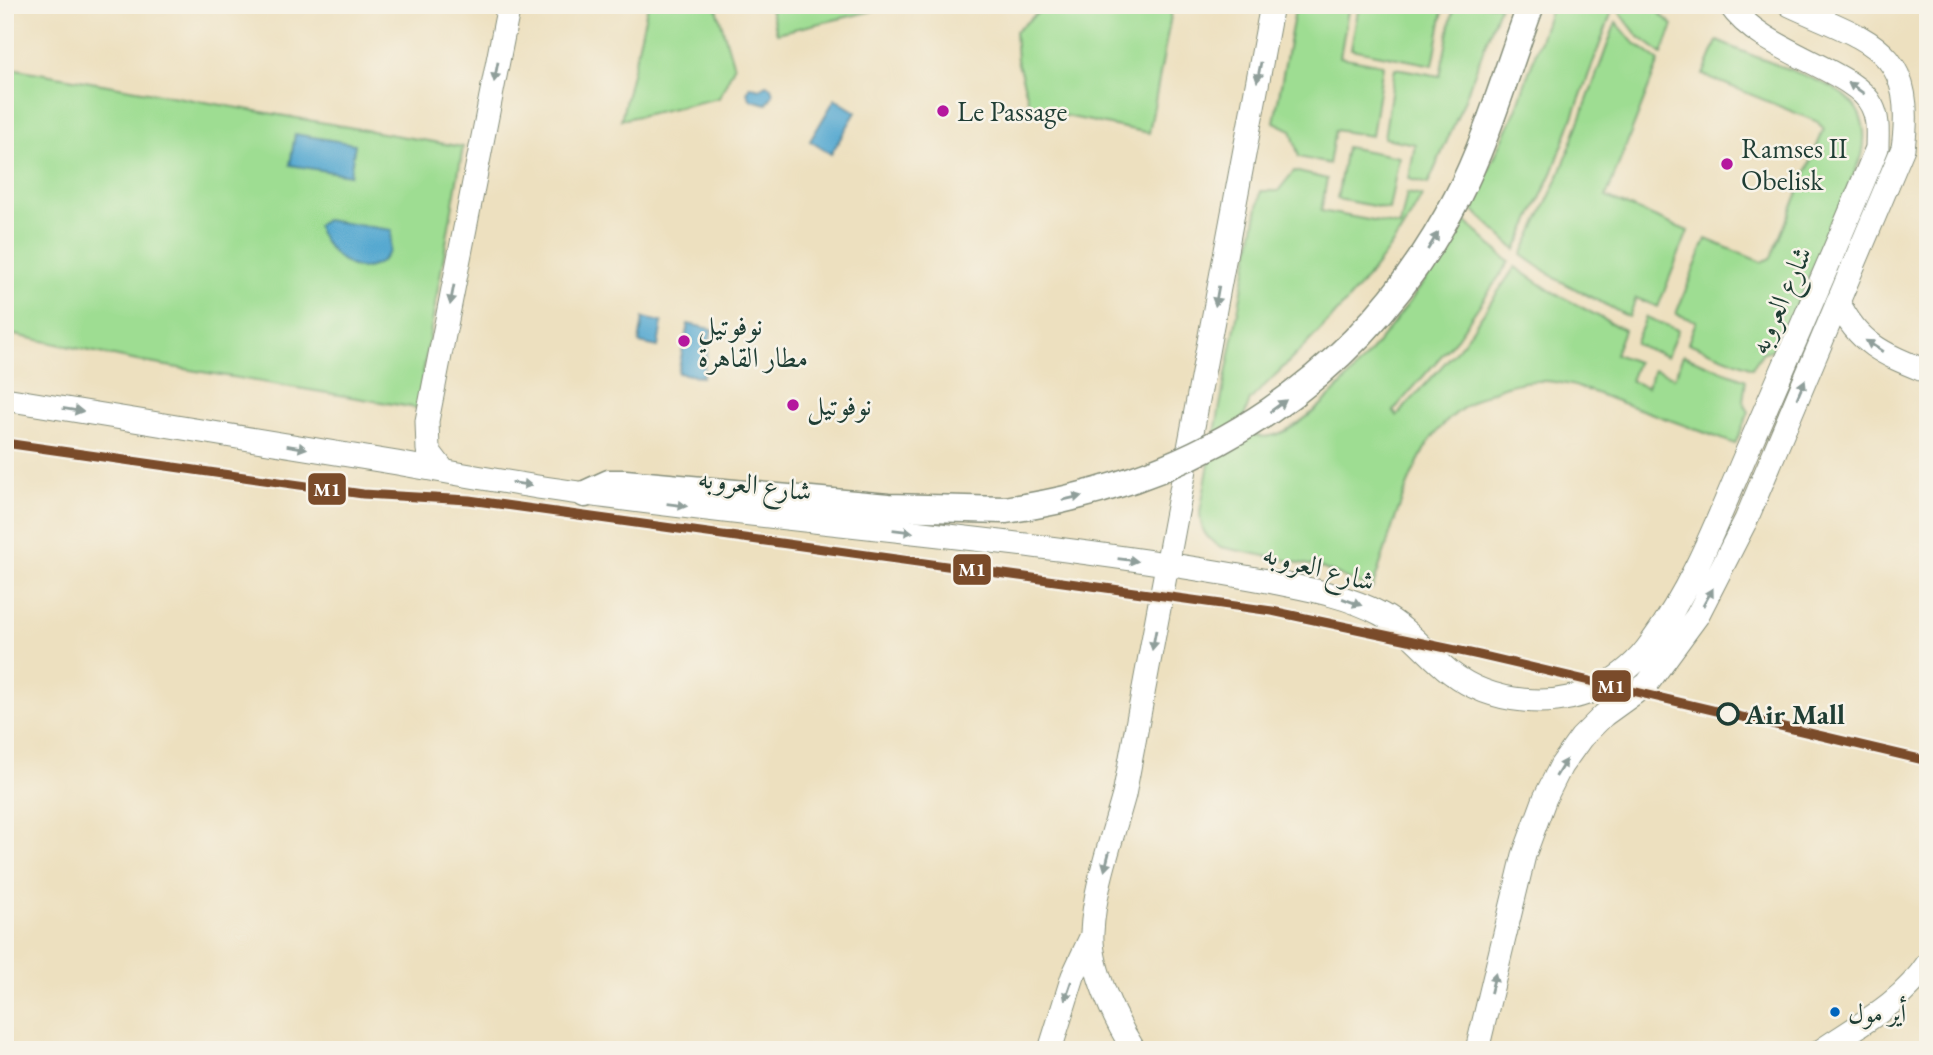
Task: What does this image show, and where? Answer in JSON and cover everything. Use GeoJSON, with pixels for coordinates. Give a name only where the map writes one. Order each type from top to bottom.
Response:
{"type":"FeatureCollection","features":[{"type":"Feature","properties":{"kind":"main road"},"geometry":{"type":"LineString","coordinates":[[444,471],[428,450],[427,421],[509,5]]}},
{"type":"Feature","properties":{"kind":"main road"},"geometry":{"type":"LineString","coordinates":[[1134,1050],[1110,1003],[1096,962],[1092,935],[1094,911],[1124,795],[1272,5]]}},
{"type":"Feature","properties":{"kind":"main road"},"geometry":{"type":"LineString","coordinates":[[585,494],[597,486],[625,483],[888,507],[1005,510],[1098,492],[1188,459],[1271,411],[1345,350],[1408,278],[1458,197],[1531,5]]}},
{"type":"Feature","properties":{"kind":"main road","name":"شارع العروبه"},"geometry":{"type":"LineString","coordinates":[[5,399],[585,494],[1168,565],[1277,583],[1361,605],[1398,625],[1447,670],[1470,685],[1492,694],[1531,700],[1571,697],[1606,684],[1631,667],[1653,641],[1701,556],[1877,148],[1878,125],[1865,94],[1753,30],[1730,5]]}},
{"type":"Feature","properties":{"kind":"main road","name":"شارع العروبه"},"geometry":{"type":"LineString","coordinates":[[1477,1050],[1524,855],[1545,798],[1581,738],[1604,715],[1647,684],[1697,616],[1746,520],[1895,173],[1903,148],[1906,97],[1900,76],[1873,45],[1853,32],[1790,5]]}},
{"type":"Feature","properties":{"kind":"main road"},"geometry":{"type":"LineString","coordinates":[[1838,301],[1856,334],[1872,346],[1928,372]]}},
{"type":"Feature","properties":{"kind":"main road"},"geometry":{"type":"LineString","coordinates":[[1050,1050],[1073,976],[1092,935]]}},
{"type":"Feature","properties":{"kind":"main road"},"geometry":{"type":"LineString","coordinates":[[1822,1050],[1898,998],[1928,963]]}},
{"type":"Feature","properties":{"kind":"green space"},"geometry":{"type":"Polygon","coordinates":[[[648,5],[716,5],[734,67],[719,98],[621,120],[648,5]]]}},
{"type":"Feature","properties":{"kind":"green space"},"geometry":{"type":"Polygon","coordinates":[[[769,5],[876,5],[877,10],[777,33],[769,5]]]}},
{"type":"Feature","properties":{"kind":"green space"},"geometry":{"type":"Polygon","coordinates":[[[1047,5],[1173,5],[1149,133],[1031,109],[1017,60],[1015,32],[1047,5]]]}},
{"type":"Feature","properties":{"kind":"green space"},"geometry":{"type":"Polygon","coordinates":[[[1296,5],[1349,5],[1340,57],[1383,65],[1372,136],[1335,130],[1329,164],[1299,157],[1291,130],[1274,122],[1296,5]]]}},
{"type":"Feature","properties":{"kind":"green space"},"geometry":{"type":"Polygon","coordinates":[[[1359,5],[1444,5],[1433,65],[1351,49],[1359,5]]]}},
{"type":"Feature","properties":{"kind":"green space"},"geometry":{"type":"Polygon","coordinates":[[[1454,5],[1500,5],[1463,104],[1428,184],[1409,179],[1415,144],[1384,138],[1395,68],[1440,76],[1454,5]]]}},
{"type":"Feature","properties":{"kind":"green space"},"geometry":{"type":"Polygon","coordinates":[[[1552,5],[1606,5],[1611,14],[1553,171],[1516,250],[1471,208],[1516,110],[1552,5]]]}},
{"type":"Feature","properties":{"kind":"green space"},"geometry":{"type":"Polygon","coordinates":[[[1614,5],[1650,5],[1673,25],[1662,54],[1638,36],[1614,5]]]}},
{"type":"Feature","properties":{"kind":"green space"},"geometry":{"type":"Polygon","coordinates":[[[1616,22],[1632,41],[1659,61],[1606,197],[1688,231],[1658,307],[1636,298],[1629,317],[1558,280],[1522,255],[1560,174],[1616,22]]]}},
{"type":"Feature","properties":{"kind":"green space"},"geometry":{"type":"Polygon","coordinates":[[[1717,41],[1834,89],[1856,107],[1862,120],[1864,136],[1862,156],[1777,349],[1763,352],[1752,368],[1688,343],[1696,321],[1676,314],[1706,239],[1761,262],[1771,258],[1824,129],[1818,122],[1703,75],[1717,41]]]}},
{"type":"Feature","properties":{"kind":"green space"},"geometry":{"type":"Polygon","coordinates":[[[5,67],[463,147],[417,408],[137,361],[5,333],[5,67]]]}},
{"type":"Feature","properties":{"kind":"green space"},"geometry":{"type":"Polygon","coordinates":[[[1346,147],[1399,157],[1389,209],[1337,199],[1346,147]]]}},
{"type":"Feature","properties":{"kind":"green space"},"geometry":{"type":"Polygon","coordinates":[[[1294,171],[1327,179],[1321,211],[1400,226],[1407,193],[1422,196],[1366,280],[1250,400],[1244,417],[1253,434],[1276,435],[1305,418],[1337,389],[1401,313],[1464,220],[1509,262],[1457,338],[1393,411],[1397,416],[1463,343],[1515,267],[1551,291],[1624,330],[1615,354],[1637,362],[1630,381],[1647,387],[1654,369],[1675,377],[1683,355],[1746,380],[1743,401],[1749,412],[1735,444],[1571,385],[1549,381],[1522,382],[1489,393],[1473,402],[1433,436],[1408,483],[1372,589],[1319,567],[1216,544],[1204,532],[1200,511],[1261,191],[1278,191],[1294,171]]]}},
{"type":"Feature","properties":{"kind":"green space"},"geometry":{"type":"Polygon","coordinates":[[[1646,317],[1678,330],[1667,357],[1635,344],[1646,317]]]}},
{"type":"Feature","properties":{"kind":"water"},"geometry":{"type":"Polygon","coordinates":[[[766,85],[771,87],[773,94],[767,104],[751,100],[747,93],[750,86],[759,89],[766,85]]]}},
{"type":"Feature","properties":{"kind":"water"},"geometry":{"type":"Polygon","coordinates":[[[835,99],[856,112],[831,154],[810,141],[835,99]]]}},
{"type":"Feature","properties":{"kind":"water"},"geometry":{"type":"Polygon","coordinates":[[[295,134],[355,144],[350,175],[290,165],[295,134]]]}},
{"type":"Feature","properties":{"kind":"water"},"geometry":{"type":"Polygon","coordinates":[[[325,220],[392,230],[390,251],[380,262],[369,267],[359,268],[348,264],[329,248],[322,237],[317,226],[325,220]]]}},
{"type":"Feature","properties":{"kind":"water"},"geometry":{"type":"Polygon","coordinates":[[[643,318],[662,322],[658,347],[639,343],[643,318]]]}},
{"type":"Feature","properties":{"kind":"water"},"geometry":{"type":"Polygon","coordinates":[[[688,324],[712,329],[702,377],[678,373],[688,324]]]}},
{"type":"Feature","properties":{"kind":"transit line","name":"M1"},"geometry":{"type":"LineString","coordinates":[[5,443],[363,494],[469,500],[1272,611],[1479,655],[1928,761]]}},
{"type":"Feature","properties":{"kind":"place","name":"Le Passage"},"geometry":{"type":"Point","coordinates":[943,111]}},
{"type":"Feature","properties":{"kind":"place","name":"Ramses II Obelisk"},"geometry":{"type":"Point","coordinates":[1727,164]}},
{"type":"Feature","properties":{"kind":"place","name":"نوفوتيل مطار القاهرة"},"geometry":{"type":"Point","coordinates":[684,341]}},
{"type":"Feature","properties":{"kind":"place","name":"نوفوتيل"},"geometry":{"type":"Point","coordinates":[793,405]}},
{"type":"Feature","properties":{"kind":"place","name":"Air Mall"},"geometry":{"type":"Point","coordinates":[1728,714]}},
{"type":"Feature","properties":{"kind":"place","name":"أير مول"},"geometry":{"type":"Point","coordinates":[1835,1012]}}]}
